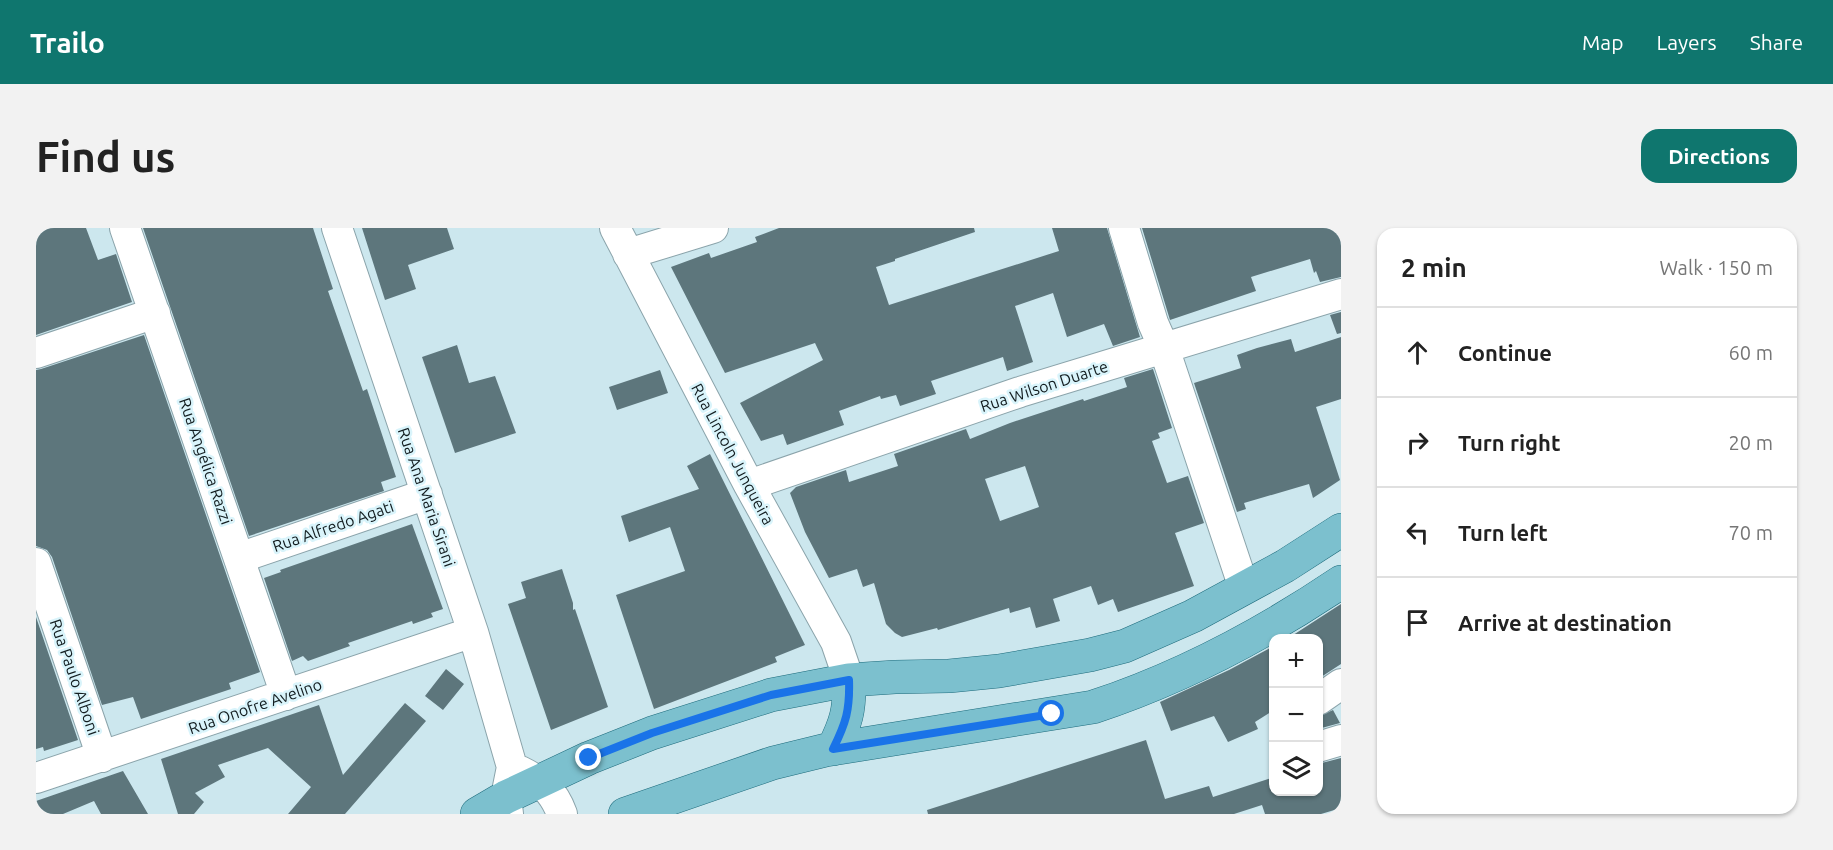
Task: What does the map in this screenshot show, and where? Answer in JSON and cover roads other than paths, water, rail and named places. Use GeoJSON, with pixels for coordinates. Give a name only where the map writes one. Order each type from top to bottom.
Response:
{"type":"FeatureCollection","features":[{"type":"Feature","properties":{"kind":"main road"},"geometry":{"type":"LineString","coordinates":[[477,814],[516,790],[589,758],[674,726],[771,695],[849,680],[949,676],[999,671],[1090,655],[1125,646],[1193,616],[1285,566],[1341,530]]}},
{"type":"Feature","properties":{"kind":"main road"},"geometry":{"type":"LineString","coordinates":[[625,814],[773,763],[833,749],[1093,707],[1204,663],[1341,582]]}},
{"type":"Feature","properties":{"kind":"main road"},"geometry":{"type":"LineString","coordinates":[[833,749],[847,719],[850,698],[849,680]]}},
{"type":"Feature","properties":{"kind":"street","name":"Rua Angélica Razzi"},"geometry":{"type":"LineString","coordinates":[[125,228],[286,695]]}},
{"type":"Feature","properties":{"kind":"street","name":"Rua Ana Maria Sirani"},"geometry":{"type":"LineString","coordinates":[[337,228],[473,632],[516,790],[553,795],[562,814]]}},
{"type":"Feature","properties":{"kind":"street"},"geometry":{"type":"LineString","coordinates":[[622,241],[713,228]]}},
{"type":"Feature","properties":{"kind":"street"},"geometry":{"type":"LineString","coordinates":[[1124,228],[1153,323],[1164,348],[1244,588]]}},
{"type":"Feature","properties":{"kind":"street","name":"Rua Lincoln Junqueira"},"geometry":{"type":"LineString","coordinates":[[622,241],[749,485],[836,642],[849,680]]}},
{"type":"Feature","properties":{"kind":"street","name":"Rua Wilson Duarte"},"geometry":{"type":"LineString","coordinates":[[749,485],[1020,392],[1341,294]]}},
{"type":"Feature","properties":{"kind":"street"},"geometry":{"type":"LineString","coordinates":[[36,353],[155,312]]}},
{"type":"Feature","properties":{"kind":"street","name":"Rua Alfredo Agati"},"geometry":{"type":"LineString","coordinates":[[239,558],[427,494]]}},
{"type":"Feature","properties":{"kind":"street","name":"Rua Paulo Alboni"},"geometry":{"type":"LineString","coordinates":[[36,563],[102,757]]}},
{"type":"Feature","properties":{"kind":"street","name":"Rua Onofre Avelino"},"geometry":{"type":"LineString","coordinates":[[36,778],[473,632]]}},
{"type":"Feature","properties":{"kind":"street"},"geometry":{"type":"LineString","coordinates":[[1323,697],[1341,684]]}},
{"type":"Feature","properties":{"kind":"street"},"geometry":{"type":"LineString","coordinates":[[1323,745],[1341,740]]}}]}
